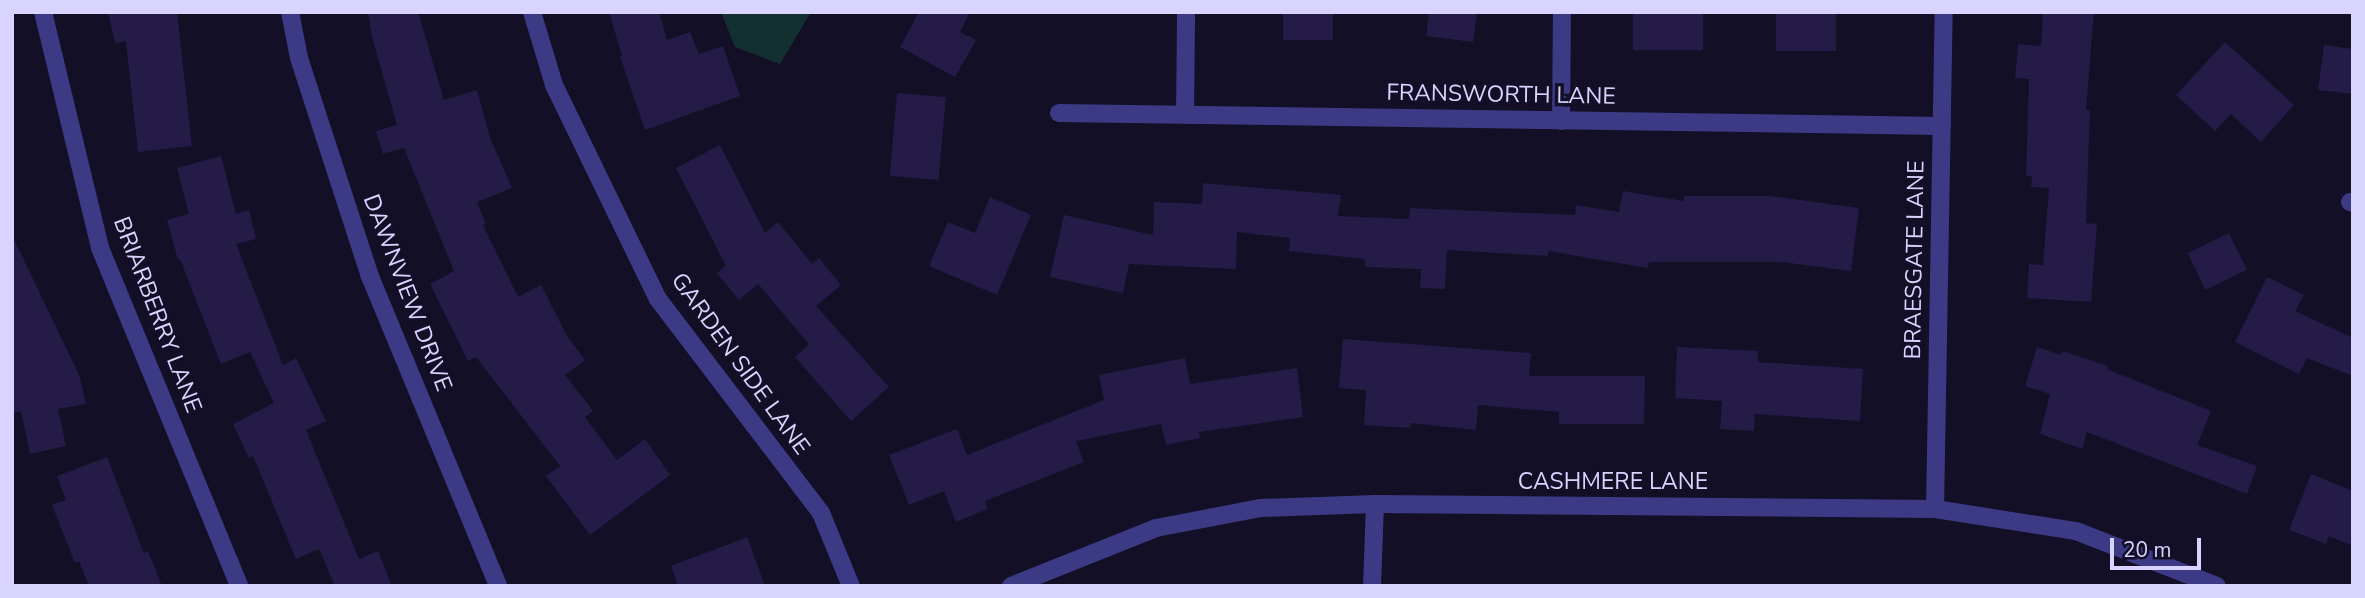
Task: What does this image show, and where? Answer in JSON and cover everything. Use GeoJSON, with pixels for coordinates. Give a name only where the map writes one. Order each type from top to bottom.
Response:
{"type":"FeatureCollection","features":[{"type":"Feature","properties":{"kind":"street","name":"BRIARBERRY LANE"},"geometry":{"type":"LineString","coordinates":[[43,12],[100,248],[239,586]]}},
{"type":"Feature","properties":{"kind":"street","name":"DAWNVIEW DRIVE"},"geometry":{"type":"LineString","coordinates":[[290,12],[299,58],[369,274],[498,586]]}},
{"type":"Feature","properties":{"kind":"street","name":"GARDEN SIDE LANE"},"geometry":{"type":"LineString","coordinates":[[532,12],[554,85],[658,299],[821,513],[851,586]]}},
{"type":"Feature","properties":{"kind":"street"},"geometry":{"type":"LineString","coordinates":[[1185,115],[1186,12]]}},
{"type":"Feature","properties":{"kind":"street"},"geometry":{"type":"LineString","coordinates":[[1561,121],[1562,12]]}},
{"type":"Feature","properties":{"kind":"street","name":"BRAESGATE LANE"},"geometry":{"type":"LineString","coordinates":[[1935,509],[1944,12]]}},
{"type":"Feature","properties":{"kind":"street","name":"FRANSWORTH LANE"},"geometry":{"type":"LineString","coordinates":[[1059,113],[1942,126]]}},
{"type":"Feature","properties":{"kind":"street"},"geometry":{"type":"LineString","coordinates":[[1372,586],[1375,504]]}},
{"type":"Feature","properties":{"kind":"street","name":"CASHMERE LANE"},"geometry":{"type":"LineString","coordinates":[[1010,586],[1156,528],[1261,508],[1375,504],[1935,509],[2076,531],[2217,586]]}},
{"type":"Feature","properties":{"kind":"green space"},"geometry":{"type":"Polygon","coordinates":[[[721,12],[811,12],[780,64],[735,47],[721,12]]]}},
{"type":"Feature","properties":{"kind":"building"},"geometry":{"type":"Polygon","coordinates":[[[108,12],[177,12],[192,146],[138,152],[126,41],[115,43],[108,12]]]}},
{"type":"Feature","properties":{"kind":"building"},"geometry":{"type":"Polygon","coordinates":[[[368,12],[418,12],[444,100],[477,90],[491,140],[512,188],[477,202],[486,224],[483,225],[518,297],[541,285],[567,336],[585,360],[565,375],[593,411],[585,417],[617,460],[645,439],[670,475],[590,535],[546,476],[560,466],[476,357],[468,361],[430,284],[454,271],[404,148],[383,154],[376,131],[397,125],[372,37],[368,12]]]}},
{"type":"Feature","properties":{"kind":"building"},"geometry":{"type":"Polygon","coordinates":[[[609,12],[659,12],[667,40],[690,32],[699,54],[723,46],[740,96],[645,130],[620,57],[622,56],[609,12]]]}},
{"type":"Feature","properties":{"kind":"building"},"geometry":{"type":"Polygon","coordinates":[[[919,12],[970,12],[960,32],[976,40],[955,77],[900,47],[919,12]]]}},
{"type":"Feature","properties":{"kind":"building"},"geometry":{"type":"Polygon","coordinates":[[[1283,12],[1333,12],[1333,40],[1283,40],[1283,12]]]}},
{"type":"Feature","properties":{"kind":"building"},"geometry":{"type":"Polygon","coordinates":[[[1429,12],[1477,12],[1473,42],[1426,36],[1429,12]]]}},
{"type":"Feature","properties":{"kind":"building"},"geometry":{"type":"Polygon","coordinates":[[[1633,12],[1703,12],[1703,50],[1633,50],[1633,12]]]}},
{"type":"Feature","properties":{"kind":"building"},"geometry":{"type":"Polygon","coordinates":[[[1776,12],[1836,12],[1836,51],[1776,51],[1776,12]]]}},
{"type":"Feature","properties":{"kind":"building"},"geometry":{"type":"Polygon","coordinates":[[[2043,12],[2094,12],[2086,110],[2090,110],[2086,223],[2097,224],[2091,302],[2027,298],[2029,264],[2043,265],[2049,188],[2031,187],[2032,176],[2026,176],[2029,79],[2015,78],[2018,44],[2041,46],[2043,12]]]}},
{"type":"Feature","properties":{"kind":"building"},"geometry":{"type":"Polygon","coordinates":[[[2225,42],[2294,105],[2261,142],[2231,114],[2215,131],[2176,95],[2225,42]]]}},
{"type":"Feature","properties":{"kind":"building"},"geometry":{"type":"Polygon","coordinates":[[[2324,45],[2353,49],[2353,94],[2318,90],[2324,45]]]}},
{"type":"Feature","properties":{"kind":"building"},"geometry":{"type":"Polygon","coordinates":[[[897,93],[946,97],[939,180],[890,176],[897,93]]]}},
{"type":"Feature","properties":{"kind":"building"},"geometry":{"type":"Polygon","coordinates":[[[720,145],[765,233],[778,222],[812,264],[819,258],[841,285],[816,306],[889,387],[851,421],[795,357],[809,344],[758,284],[739,300],[717,273],[726,266],[676,168],[720,145]]]}},
{"type":"Feature","properties":{"kind":"building"},"geometry":{"type":"Polygon","coordinates":[[[221,156],[236,214],[249,210],[256,239],[236,244],[283,365],[296,358],[326,421],[306,430],[359,559],[378,551],[392,586],[335,586],[319,549],[296,559],[253,456],[249,458],[233,424],[274,403],[250,352],[221,364],[180,259],[178,260],[167,220],[189,214],[177,168],[221,156]]]}},
{"type":"Feature","properties":{"kind":"building"},"geometry":{"type":"Polygon","coordinates":[[[1203,183],[1341,195],[1338,216],[1409,219],[1410,208],[1575,215],[1576,205],[1619,212],[1623,191],[1684,201],[1684,196],[1770,196],[1859,208],[1851,271],[1781,262],[1649,262],[1648,268],[1548,251],[1548,256],[1447,250],[1445,289],[1420,288],[1421,269],[1365,267],[1365,259],[1289,251],[1290,238],[1237,232],[1236,269],[1129,264],[1123,293],[1050,277],[1064,215],[1153,235],[1154,202],[1202,204],[1203,183]]]}},
{"type":"Feature","properties":{"kind":"building"},"geometry":{"type":"Polygon","coordinates":[[[990,197],[1031,215],[997,295],[929,266],[948,222],[975,233],[990,197]]]}},
{"type":"Feature","properties":{"kind":"building"},"geometry":{"type":"Polygon","coordinates":[[[2229,233],[2247,270],[2206,290],[2188,253],[2229,233]]]}},
{"type":"Feature","properties":{"kind":"building"},"geometry":{"type":"Polygon","coordinates":[[[12,235],[80,377],[86,404],[58,409],[66,446],[30,454],[21,411],[12,413],[12,235]]]}},
{"type":"Feature","properties":{"kind":"building"},"geometry":{"type":"Polygon","coordinates":[[[2267,277],[2304,295],[2295,311],[2353,338],[2353,376],[2307,358],[2299,374],[2235,342],[2267,277]]]}},
{"type":"Feature","properties":{"kind":"building"},"geometry":{"type":"Polygon","coordinates":[[[1343,339],[1531,353],[1529,376],[1645,376],[1644,424],[1559,424],[1559,412],[1478,405],[1476,430],[1411,423],[1410,428],[1364,425],[1366,390],[1339,388],[1343,339]]]}},
{"type":"Feature","properties":{"kind":"building"},"geometry":{"type":"Polygon","coordinates":[[[1677,347],[1758,351],[1758,362],[1863,369],[1860,421],[1755,414],[1754,431],[1720,429],[1722,401],[1675,398],[1677,347]]]}},
{"type":"Feature","properties":{"kind":"building"},"geometry":{"type":"Polygon","coordinates":[[[2037,347],[2061,355],[2062,351],[2108,366],[2107,369],[2211,411],[2197,445],[2257,466],[2247,494],[2087,432],[2082,449],[2040,434],[2050,394],[2025,386],[2037,347]]]}},
{"type":"Feature","properties":{"kind":"building"},"geometry":{"type":"Polygon","coordinates":[[[1185,358],[1190,384],[1297,368],[1303,417],[1199,432],[1200,438],[1166,445],[1161,424],[1076,441],[1084,462],[985,501],[988,509],[956,522],[944,491],[909,505],[889,455],[957,429],[967,455],[1104,400],[1099,375],[1185,358]]]}},
{"type":"Feature","properties":{"kind":"building"},"geometry":{"type":"Polygon","coordinates":[[[107,457],[144,553],[148,551],[162,586],[89,586],[79,561],[75,563],[52,505],[66,500],[57,476],[107,457]]]}},
{"type":"Feature","properties":{"kind":"building"},"geometry":{"type":"Polygon","coordinates":[[[2311,474],[2353,491],[2353,546],[2329,536],[2326,544],[2289,530],[2311,474]]]}},
{"type":"Feature","properties":{"kind":"building"},"geometry":{"type":"Polygon","coordinates":[[[747,537],[765,586],[678,586],[671,566],[747,537]]]}}]}
